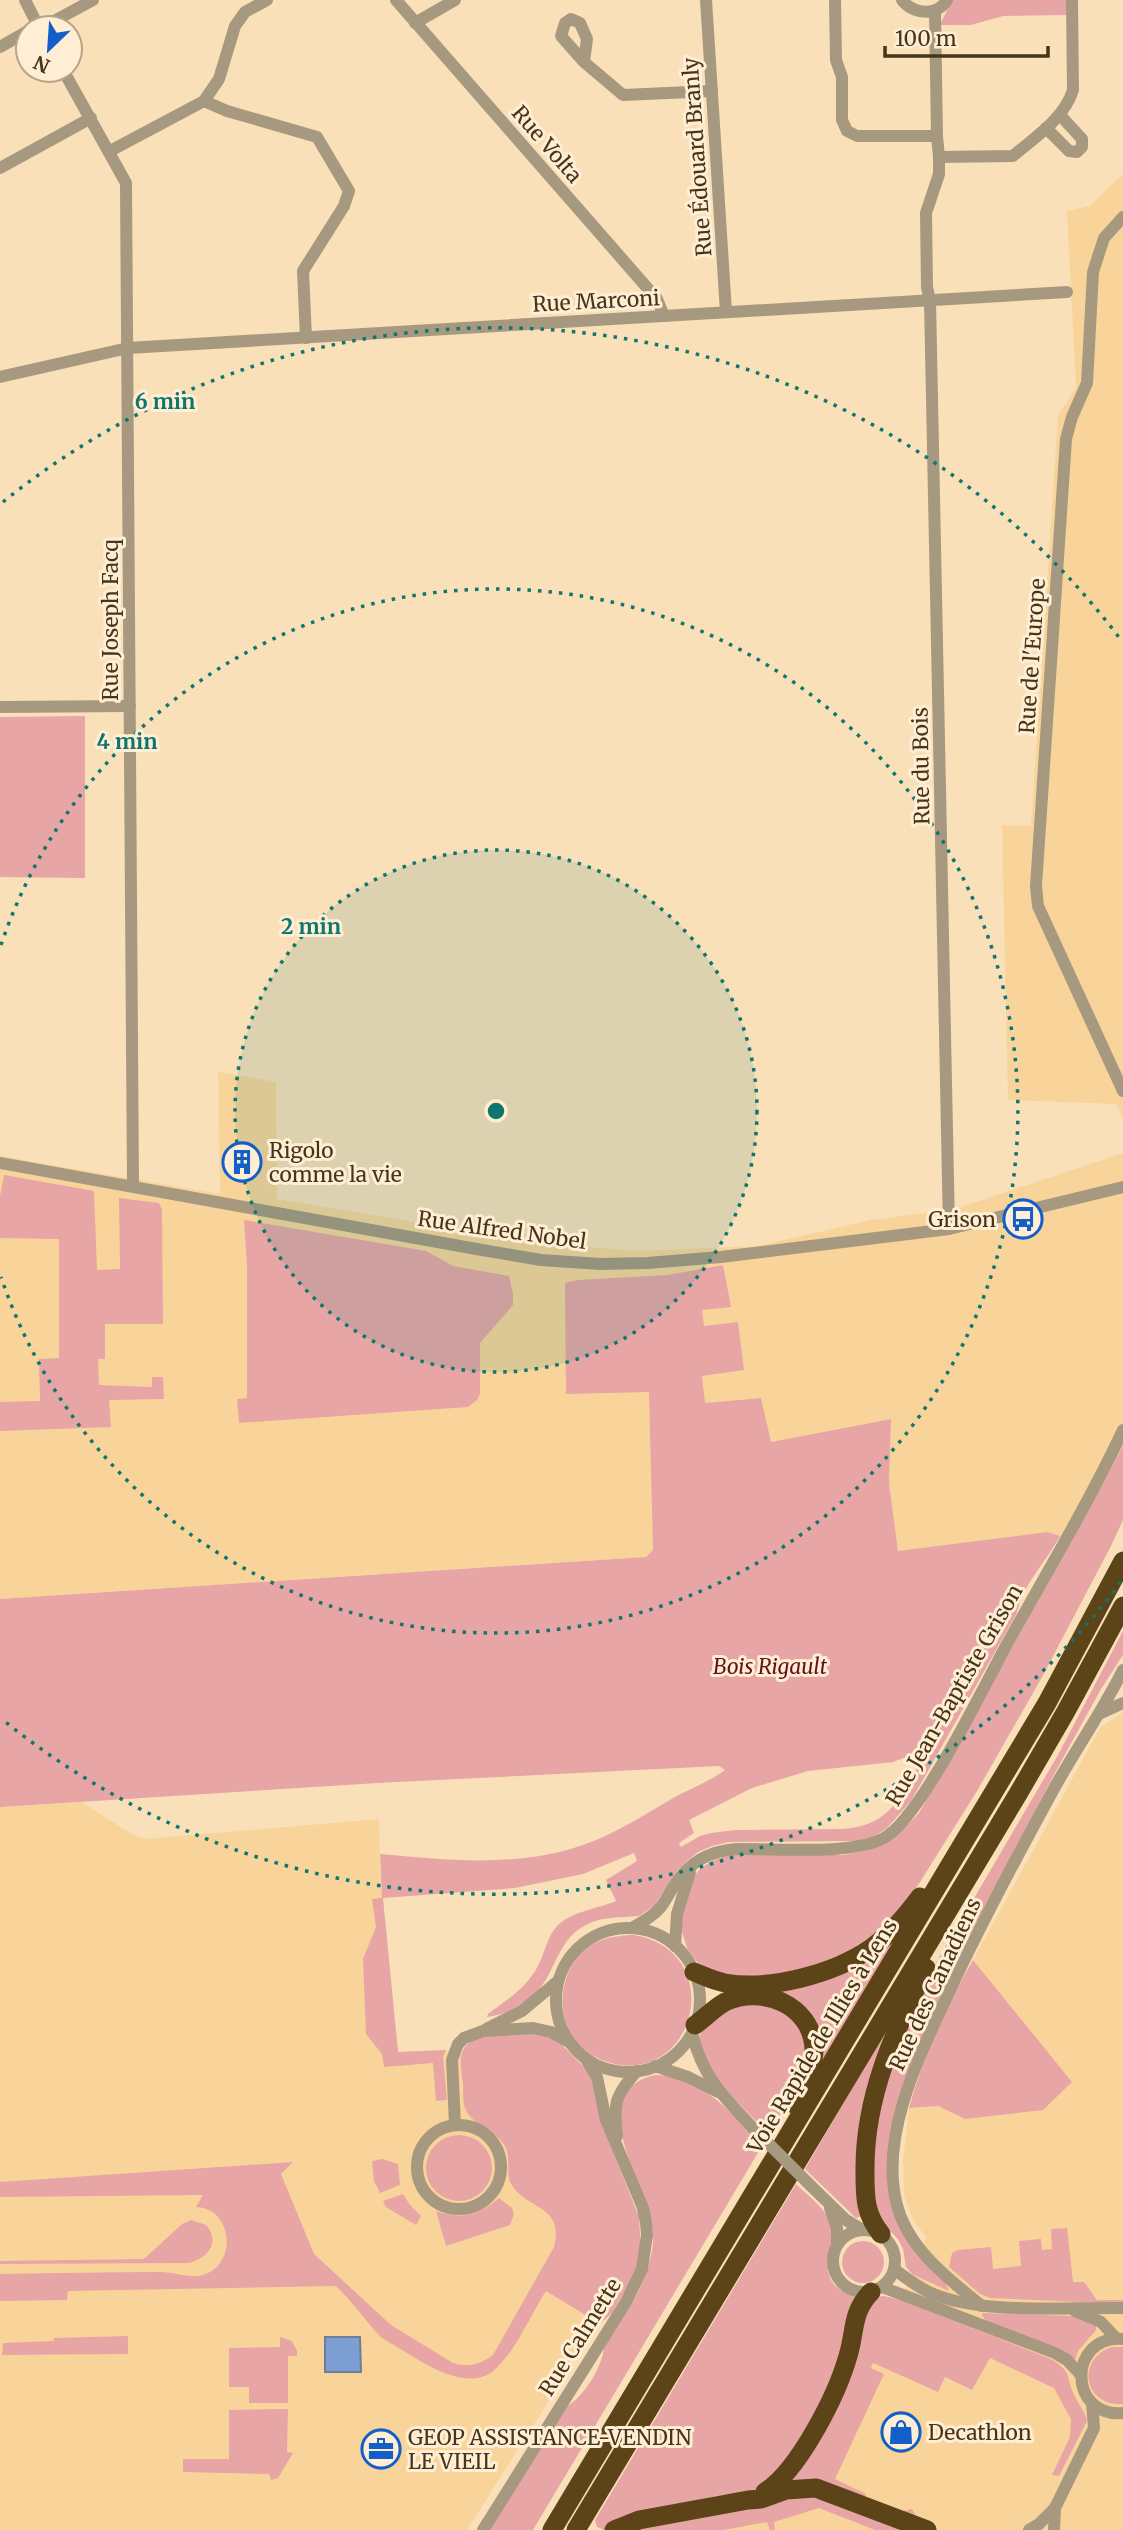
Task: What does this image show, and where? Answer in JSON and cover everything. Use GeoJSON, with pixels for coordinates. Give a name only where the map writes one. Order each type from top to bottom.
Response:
{"type":"FeatureCollection","features":[{"type":"Feature","properties":{"kind":"highway","name":"Voie Rapide de Illies à Lens"},"geometry":{"type":"LineString","coordinates":[[552,2530],[1047,1703],[1123,1561]]}},
{"type":"Feature","properties":{"kind":"highway"},"geometry":{"type":"LineString","coordinates":[[576,2530],[1065,1713],[1123,1606]]}},
{"type":"Feature","properties":{"kind":"highway"},"geometry":{"type":"LineString","coordinates":[[694,1972],[725,1983],[746,1984],[772,1983],[833,1968],[871,1948],[887,1936],[902,1921],[934,1877],[950,1867]]}},
{"type":"Feature","properties":{"kind":"highway"},"geometry":{"type":"LineString","coordinates":[[881,2234],[871,2222],[865,2190],[865,2150],[872,2102],[886,2054],[913,1993],[954,1917],[959,1889]]}},
{"type":"Feature","properties":{"kind":"highway"},"geometry":{"type":"LineString","coordinates":[[693,2029],[727,2001],[752,1996],[775,1998],[785,2003],[796,2011],[810,2030],[814,2051],[810,2071],[758,2169],[754,2193]]}},
{"type":"Feature","properties":{"kind":"highway"},"geometry":{"type":"LineString","coordinates":[[748,2500],[782,2478],[801,2455],[843,2372],[856,2313],[877,2289]]}},
{"type":"Feature","properties":{"kind":"highway"},"geometry":{"type":"LineString","coordinates":[[614,2530],[639,2520],[761,2499],[794,2488],[816,2488],[927,2530]]}},
{"type":"Feature","properties":{"kind":"street"},"geometry":{"type":"LineString","coordinates":[[67,14],[93,0]]}},
{"type":"Feature","properties":{"kind":"street"},"geometry":{"type":"LineString","coordinates":[[110,151],[204,101],[219,79],[235,26],[245,12],[267,0]]}},
{"type":"Feature","properties":{"kind":"street","name":"Rue Volta"},"geometry":{"type":"LineString","coordinates":[[396,0],[657,299],[664,316]]}},
{"type":"Feature","properties":{"kind":"street"},"geometry":{"type":"LineString","coordinates":[[415,23],[454,0]]}},
{"type":"Feature","properties":{"kind":"street","name":"Rue Édouard Branly"},"geometry":{"type":"LineString","coordinates":[[706,0],[726,312]]}},
{"type":"Feature","properties":{"kind":"street"},"geometry":{"type":"LineString","coordinates":[[835,0],[836,60],[842,77],[842,120],[847,131],[857,136],[937,135]]}},
{"type":"Feature","properties":{"kind":"street"},"geometry":{"type":"LineString","coordinates":[[902,0],[917,10],[935,11],[947,0]]}},
{"type":"Feature","properties":{"kind":"street"},"geometry":{"type":"LineString","coordinates":[[939,157],[1013,156],[1060,116],[1070,102],[1073,90],[1072,0]]}},
{"type":"Feature","properties":{"kind":"street","name":"Rue du Bois"},"geometry":{"type":"LineString","coordinates":[[935,11],[939,174],[926,213],[949,1229]]}},
{"type":"Feature","properties":{"kind":"street"},"geometry":{"type":"LineString","coordinates":[[584,62],[623,95],[712,91]]}},
{"type":"Feature","properties":{"kind":"street","name":"Rue Joseph Facq"},"geometry":{"type":"LineString","coordinates":[[71,84],[126,183],[133,1186]]}},
{"type":"Feature","properties":{"kind":"street"},"geometry":{"type":"LineString","coordinates":[[204,101],[227,111],[317,137],[349,191],[344,206],[303,271],[306,338]]}},
{"type":"Feature","properties":{"kind":"street"},"geometry":{"type":"LineString","coordinates":[[1046,128],[1069,151],[1077,152],[1082,147],[1082,139],[1060,116]]}},
{"type":"Feature","properties":{"kind":"street"},"geometry":{"type":"LineString","coordinates":[[0,168],[91,118]]}},
{"type":"Feature","properties":{"kind":"street","name":"Rue de l'Europe"},"geometry":{"type":"LineString","coordinates":[[1123,217],[1104,238],[1093,272],[1087,383],[1072,417],[1066,439],[1036,886],[1038,906],[1123,1091]]}},
{"type":"Feature","properties":{"kind":"street","name":"Rue Marconi"},"geometry":{"type":"LineString","coordinates":[[0,377],[128,348],[1067,292]]}},
{"type":"Feature","properties":{"kind":"street"},"geometry":{"type":"LineString","coordinates":[[0,707],[130,706]]}},
{"type":"Feature","properties":{"kind":"street","name":"Rue Alfred Nobel"},"geometry":{"type":"LineString","coordinates":[[0,1163],[482,1250],[579,1263],[648,1263],[721,1257],[949,1229],[1123,1187]]}},
{"type":"Feature","properties":{"kind":"street","name":"Rue Jean-Baptiste Grison"},"geometry":{"type":"LineString","coordinates":[[632,1928],[660,1908],[681,1875],[704,1855],[720,1850],[862,1846],[881,1840],[897,1829],[918,1803],[943,1761],[1123,1430]]}},
{"type":"Feature","properties":{"kind":"street"},"geometry":{"type":"LineString","coordinates":[[1123,1670],[1123,1681]]}},
{"type":"Feature","properties":{"kind":"street","name":"Rue des Canadiens"},"geometry":{"type":"LineString","coordinates":[[982,2306],[944,2276],[922,2252],[906,2227],[896,2203],[892,2178],[894,2146],[903,2101],[915,2067],[962,1962],[1057,1783],[1101,1713],[1123,1670]]}},
{"type":"Feature","properties":{"kind":"street"},"geometry":{"type":"LineString","coordinates":[[1101,1713],[1123,1703]]}},
{"type":"Feature","properties":{"kind":"street"},"geometry":{"type":"LineString","coordinates":[[675,1946],[677,1914],[685,1883],[694,1863]]}},
{"type":"Feature","properties":{"kind":"street"},"geometry":{"type":"LineString","coordinates":[[483,2031],[541,2029],[569,2042],[586,2059],[610,2070],[637,2071],[656,2066],[677,2053],[693,2029],[700,2001],[694,1972],[686,1958],[675,1946],[654,1933],[632,1928],[601,1933],[582,1944],[567,1960],[558,1981],[555,1998],[557,2016],[569,2042]]}},
{"type":"Feature","properties":{"kind":"street"},"geometry":{"type":"LineString","coordinates":[[455,2125],[452,2060],[464,2038],[522,2011],[558,1981]]}},
{"type":"Feature","properties":{"kind":"street"},"geometry":{"type":"LineString","coordinates":[[693,2029],[702,2066],[721,2094],[829,2204],[860,2230]]}},
{"type":"Feature","properties":{"kind":"street","name":"Rue Calmette"},"geometry":{"type":"LineString","coordinates":[[482,2530],[626,2302],[642,2269],[647,2235],[642,2208],[606,2120],[597,2077],[586,2059]]}},
{"type":"Feature","properties":{"kind":"street"},"geometry":{"type":"LineString","coordinates":[[656,2066],[688,2077],[721,2094]]}},
{"type":"Feature","properties":{"kind":"street","name":"Rue Calmette"},"geometry":{"type":"LineString","coordinates":[[619,2150],[614,2110],[617,2096],[637,2071]]}},
{"type":"Feature","properties":{"kind":"street"},"geometry":{"type":"LineString","coordinates":[[455,2125],[478,2129],[489,2137],[498,2150],[501,2165],[499,2182],[493,2193],[482,2203],[457,2210],[436,2204],[425,2194],[418,2181],[416,2166],[418,2153],[425,2140],[437,2130],[455,2125]]}},
{"type":"Feature","properties":{"kind":"street"},"geometry":{"type":"LineString","coordinates":[[829,2204],[835,2218],[836,2245],[832,2263],[839,2281],[856,2292],[877,2289],[1055,2353],[1067,2360],[1081,2375]]}},
{"type":"Feature","properties":{"kind":"street"},"geometry":{"type":"LineString","coordinates":[[836,2245],[851,2232],[871,2230],[881,2234],[893,2250],[894,2269],[890,2279],[877,2289]]}},
{"type":"Feature","properties":{"kind":"street"},"geometry":{"type":"LineString","coordinates":[[894,2269],[914,2285],[958,2302],[982,2306],[1123,2308]]}},
{"type":"Feature","properties":{"kind":"street"},"geometry":{"type":"LineString","coordinates":[[1061,2308],[1088,2315],[1101,2322],[1119,2339]]}},
{"type":"Feature","properties":{"kind":"street"},"geometry":{"type":"LineString","coordinates":[[1029,2530],[1055,2508],[1094,2428],[1092,2403],[1082,2385],[1081,2375],[1087,2354],[1095,2346],[1119,2339]]}},
{"type":"Feature","properties":{"kind":"street"},"geometry":{"type":"LineString","coordinates":[[1092,2403],[1100,2408],[1121,2413]]}},
{"type":"Feature","properties":{"kind":"street"},"geometry":{"type":"LineString","coordinates":[[1094,2428],[1121,2413]]}},
{"type":"Feature","properties":{"kind":"street"},"geometry":{"type":"LineString","coordinates":[[1054,2530],[1055,2508]]}},
{"type":"Feature","properties":{"kind":"shaded area"},"geometry":{"type":"Polygon","coordinates":[[[1123,174],[1123,1118],[1116,1104],[1008,1100],[1002,825],[1031,826],[1058,416],[1076,387],[1067,211],[1090,206],[1123,174]]]}},
{"type":"Feature","properties":{"kind":"shaded area"},"geometry":{"type":"Polygon","coordinates":[[[218,1072],[276,1082],[277,1199],[532,1242],[635,1251],[758,1246],[871,1220],[955,1209],[1123,1153],[1123,1446],[1072,1541],[1047,1532],[898,1551],[889,1483],[891,1419],[770,1442],[760,1398],[650,1409],[653,1550],[646,1557],[0,1599],[0,1156],[220,1194],[218,1072]]]}},
{"type":"Feature","properties":{"kind":"shaded area"},"geometry":{"type":"Polygon","coordinates":[[[1123,1712],[1123,2530],[724,2530],[769,2518],[870,2368],[883,2344],[926,2237],[913,2220],[904,2196],[903,2160],[909,2108],[938,2106],[965,2119],[1071,2082],[973,1960],[1100,1728],[1123,1712]]]}},
{"type":"Feature","properties":{"kind":"shaded area"},"geometry":{"type":"Polygon","coordinates":[[[81,1802],[135,1836],[146,1839],[379,1819],[380,1872],[398,2052],[446,2050],[461,2055],[463,2099],[516,2144],[570,2229],[534,2283],[594,2321],[566,2367],[565,2375],[467,2530],[0,2530],[0,1807],[81,1802]]]}},
{"type":"Feature","properties":{"kind":"green space"},"geometry":{"type":"Polygon","coordinates":[[[952,0],[1068,0],[1068,15],[1003,16],[971,25],[940,25],[952,0]]]}},
{"type":"Feature","properties":{"kind":"green space"},"geometry":{"type":"Polygon","coordinates":[[[85,716],[85,878],[0,877],[0,717],[85,716]]]}},
{"type":"Feature","properties":{"kind":"green space"},"geometry":{"type":"Polygon","coordinates":[[[4,1175],[94,1191],[97,1270],[120,1269],[119,1198],[159,1203],[162,1210],[163,1324],[105,1324],[105,1359],[98,1359],[99,1385],[152,1387],[152,1377],[163,1377],[164,1399],[109,1400],[111,1427],[0,1431],[0,1402],[40,1401],[39,1359],[59,1358],[59,1239],[0,1238],[0,1196],[4,1175]]]}},
{"type":"Feature","properties":{"kind":"green space"},"geometry":{"type":"Polygon","coordinates":[[[244,1220],[426,1251],[453,1266],[509,1276],[513,1305],[480,1343],[480,1394],[477,1400],[468,1407],[239,1423],[237,1399],[247,1398],[247,1267],[244,1220]]]}},
{"type":"Feature","properties":{"kind":"green space","name":"Bois Rigault"},"geometry":{"type":"Polygon","coordinates":[[[723,1265],[731,1307],[702,1310],[704,1326],[738,1322],[744,1370],[702,1376],[705,1403],[761,1398],[771,1442],[891,1419],[889,1483],[898,1551],[1047,1532],[1060,1536],[1024,1592],[1017,1613],[911,1801],[886,1829],[872,1837],[855,1841],[729,1842],[698,1852],[676,1872],[655,1905],[639,1916],[598,1920],[578,1930],[566,1942],[545,1981],[534,1995],[512,2010],[487,2017],[528,1980],[538,1966],[557,1926],[577,1914],[616,1901],[606,1880],[637,1861],[634,1853],[583,1874],[515,1888],[383,1898],[398,2052],[446,2050],[443,2057],[447,2100],[436,2101],[433,2063],[384,2067],[382,2054],[366,2034],[363,1959],[376,1927],[372,1899],[382,1898],[380,1854],[507,1860],[558,1852],[583,1845],[629,1824],[725,1770],[719,1766],[378,1783],[0,1807],[0,1599],[646,1557],[653,1550],[649,1392],[566,1394],[565,1283],[668,1275],[723,1265]],[[916,1748],[909,1756],[893,1762],[808,1771],[752,1788],[689,1820],[694,1833],[679,1843],[681,1847],[700,1836],[735,1830],[842,1829],[873,1822],[894,1805],[925,1754],[916,1748]]]}},
{"type":"Feature","properties":{"kind":"green space"},"geometry":{"type":"Polygon","coordinates":[[[1123,1446],[1123,1520],[1111,1546],[1041,1679],[977,1791],[910,1898],[882,1929],[847,1952],[813,1966],[734,1981],[703,1970],[687,1948],[680,1925],[692,1878],[700,1869],[710,1862],[735,1854],[843,1855],[867,1850],[893,1837],[919,1813],[1123,1446]]]}},
{"type":"Feature","properties":{"kind":"green space"},"geometry":{"type":"Polygon","coordinates":[[[1123,1631],[1123,1655],[1057,1769],[957,1959],[911,2064],[888,2145],[887,2181],[893,2207],[945,2281],[949,2291],[912,2274],[906,2267],[898,2239],[874,2214],[873,2114],[926,1980],[1058,1755],[1123,1631]]]}},
{"type":"Feature","properties":{"kind":"green space"},"geometry":{"type":"Polygon","coordinates":[[[634,1935],[663,1946],[682,1964],[690,1987],[690,2012],[682,2035],[666,2053],[643,2064],[615,2064],[593,2055],[575,2040],[564,2014],[564,1986],[576,1960],[585,1950],[606,1939],[634,1935]]]}},
{"type":"Feature","properties":{"kind":"green space"},"geometry":{"type":"Polygon","coordinates":[[[896,1938],[820,2064],[819,2049],[773,1987],[896,1938]]]}},
{"type":"Feature","properties":{"kind":"green space"},"geometry":{"type":"Polygon","coordinates":[[[973,1960],[1072,2082],[1043,2110],[965,2119],[938,2106],[909,2108],[936,2032],[973,1960]]]}},
{"type":"Feature","properties":{"kind":"green space"},"geometry":{"type":"Polygon","coordinates":[[[758,2004],[784,2012],[797,2026],[804,2041],[802,2072],[769,2134],[724,2089],[705,2064],[699,2037],[702,2029],[727,2010],[739,2005],[758,2004]]]}},
{"type":"Feature","properties":{"kind":"green space"},"geometry":{"type":"Polygon","coordinates":[[[895,2015],[862,2216],[856,2218],[805,2169],[895,2015]]]}},
{"type":"Feature","properties":{"kind":"green space"},"geometry":{"type":"Polygon","coordinates":[[[524,2031],[549,2036],[559,2042],[591,2074],[608,2139],[639,2217],[641,2250],[638,2264],[612,2313],[600,2324],[546,2291],[515,2345],[500,2365],[492,2372],[470,2379],[433,2368],[384,2339],[336,2286],[68,2291],[67,2300],[0,2301],[0,2274],[161,2272],[203,2275],[214,2269],[222,2260],[227,2238],[218,2217],[208,2210],[196,2207],[203,2195],[0,2197],[0,2182],[293,2162],[281,2174],[314,2254],[391,2325],[453,2363],[469,2365],[484,2361],[493,2355],[554,2247],[556,2234],[550,2216],[520,2195],[510,2183],[505,2146],[467,2112],[463,2101],[461,2057],[466,2046],[480,2037],[524,2031]]]}},
{"type":"Feature","properties":{"kind":"green space"},"geometry":{"type":"Polygon","coordinates":[[[655,2075],[672,2077],[702,2089],[727,2109],[762,2146],[533,2530],[489,2530],[566,2407],[591,2381],[604,2347],[642,2284],[653,2242],[651,2221],[625,2147],[620,2123],[621,2102],[632,2086],[655,2075]]]}},
{"type":"Feature","properties":{"kind":"green space"},"geometry":{"type":"Polygon","coordinates":[[[459,2135],[472,2138],[482,2145],[489,2155],[492,2168],[489,2181],[482,2191],[472,2198],[459,2201],[446,2198],[436,2191],[429,2181],[426,2168],[429,2155],[436,2145],[446,2138],[459,2135]]]}},
{"type":"Feature","properties":{"kind":"green space"},"geometry":{"type":"Polygon","coordinates":[[[382,2159],[398,2164],[400,2185],[380,2193],[374,2181],[372,2161],[382,2159]]]}},
{"type":"Feature","properties":{"kind":"green space"},"geometry":{"type":"Polygon","coordinates":[[[796,2184],[819,2205],[829,2220],[832,2231],[828,2263],[833,2282],[842,2291],[858,2298],[849,2337],[804,2441],[763,2487],[648,2513],[604,2530],[597,2527],[595,2520],[796,2184]]]}},
{"type":"Feature","properties":{"kind":"green space"},"geometry":{"type":"Polygon","coordinates":[[[403,2194],[421,2216],[416,2225],[386,2207],[383,2201],[403,2194]]]}},
{"type":"Feature","properties":{"kind":"green space"},"geometry":{"type":"Polygon","coordinates":[[[499,2198],[512,2208],[514,2214],[510,2225],[446,2246],[436,2211],[454,2215],[470,2214],[499,2198]]]}},
{"type":"Feature","properties":{"kind":"green space"},"geometry":{"type":"Polygon","coordinates":[[[191,2220],[206,2225],[212,2243],[206,2254],[188,2263],[0,2264],[0,2261],[144,2259],[182,2224],[191,2220]]]}},
{"type":"Feature","properties":{"kind":"green space"},"geometry":{"type":"Polygon","coordinates":[[[1067,2228],[1073,2282],[1084,2282],[1097,2300],[1123,2300],[1123,2304],[990,2298],[980,2294],[949,2267],[952,2253],[958,2250],[991,2247],[993,2269],[1021,2266],[1019,2241],[1041,2239],[1042,2250],[1052,2249],[1051,2229],[1067,2228]]]}},
{"type":"Feature","properties":{"kind":"green space"},"geometry":{"type":"Polygon","coordinates":[[[863,2241],[878,2247],[884,2262],[878,2277],[863,2283],[848,2277],[842,2262],[848,2247],[863,2241]]]}},
{"type":"Feature","properties":{"kind":"green space"},"geometry":{"type":"Polygon","coordinates":[[[876,2297],[901,2300],[1051,2359],[1063,2368],[1087,2421],[1059,2476],[1052,2475],[1070,2437],[1071,2419],[1054,2388],[990,2358],[972,2390],[945,2377],[938,2392],[873,2363],[871,2368],[884,2374],[835,2479],[866,2494],[864,2498],[903,2511],[912,2509],[915,2515],[791,2485],[788,2478],[858,2327],[876,2297]]]}},
{"type":"Feature","properties":{"kind":"green space"},"geometry":{"type":"Polygon","coordinates":[[[983,2313],[1072,2316],[1096,2326],[1096,2330],[1078,2351],[1075,2360],[986,2321],[983,2313]]]}},
{"type":"Feature","properties":{"kind":"green space"},"geometry":{"type":"Polygon","coordinates":[[[128,2336],[128,2354],[2,2355],[3,2343],[54,2341],[54,2338],[128,2336]]]}},
{"type":"Feature","properties":{"kind":"green space"},"geometry":{"type":"Polygon","coordinates":[[[280,2337],[292,2341],[297,2351],[297,2356],[288,2356],[288,2403],[249,2403],[249,2387],[229,2387],[229,2348],[280,2347],[280,2337]]]}},
{"type":"Feature","properties":{"kind":"green space"},"geometry":{"type":"Polygon","coordinates":[[[1112,2347],[1123,2347],[1123,2404],[1110,2403],[1100,2398],[1089,2381],[1093,2361],[1100,2353],[1112,2347]]]}},
{"type":"Feature","properties":{"kind":"green space"},"geometry":{"type":"Polygon","coordinates":[[[288,2409],[287,2452],[293,2453],[278,2478],[271,2480],[269,2474],[183,2472],[183,2459],[229,2459],[229,2410],[288,2409]]]}},
{"type":"Feature","properties":{"kind":"green space"},"geometry":{"type":"Polygon","coordinates":[[[805,2491],[908,2530],[875,2530],[819,2508],[774,2522],[775,2530],[770,2530],[767,2522],[724,2530],[633,2530],[805,2491]]]}},
{"type":"Feature","properties":{"kind":"water"},"geometry":{"type":"Polygon","coordinates":[[[325,2337],[360,2337],[361,2372],[325,2372],[325,2337]]]}},
{"type":"Feature","properties":{"kind":"place","name":"Rigolo comme la vie"},"geometry":{"type":"Point","coordinates":[242,1162]}},
{"type":"Feature","properties":{"kind":"place","name":"Grison"},"geometry":{"type":"Point","coordinates":[1023,1219]}},
{"type":"Feature","properties":{"kind":"place","name":"Decathlon"},"geometry":{"type":"Point","coordinates":[901,2432]}},
{"type":"Feature","properties":{"kind":"place","name":"GEOP ASSISTANCE-VENDIN LE VIEIL"},"geometry":{"type":"Point","coordinates":[381,2449]}}]}
